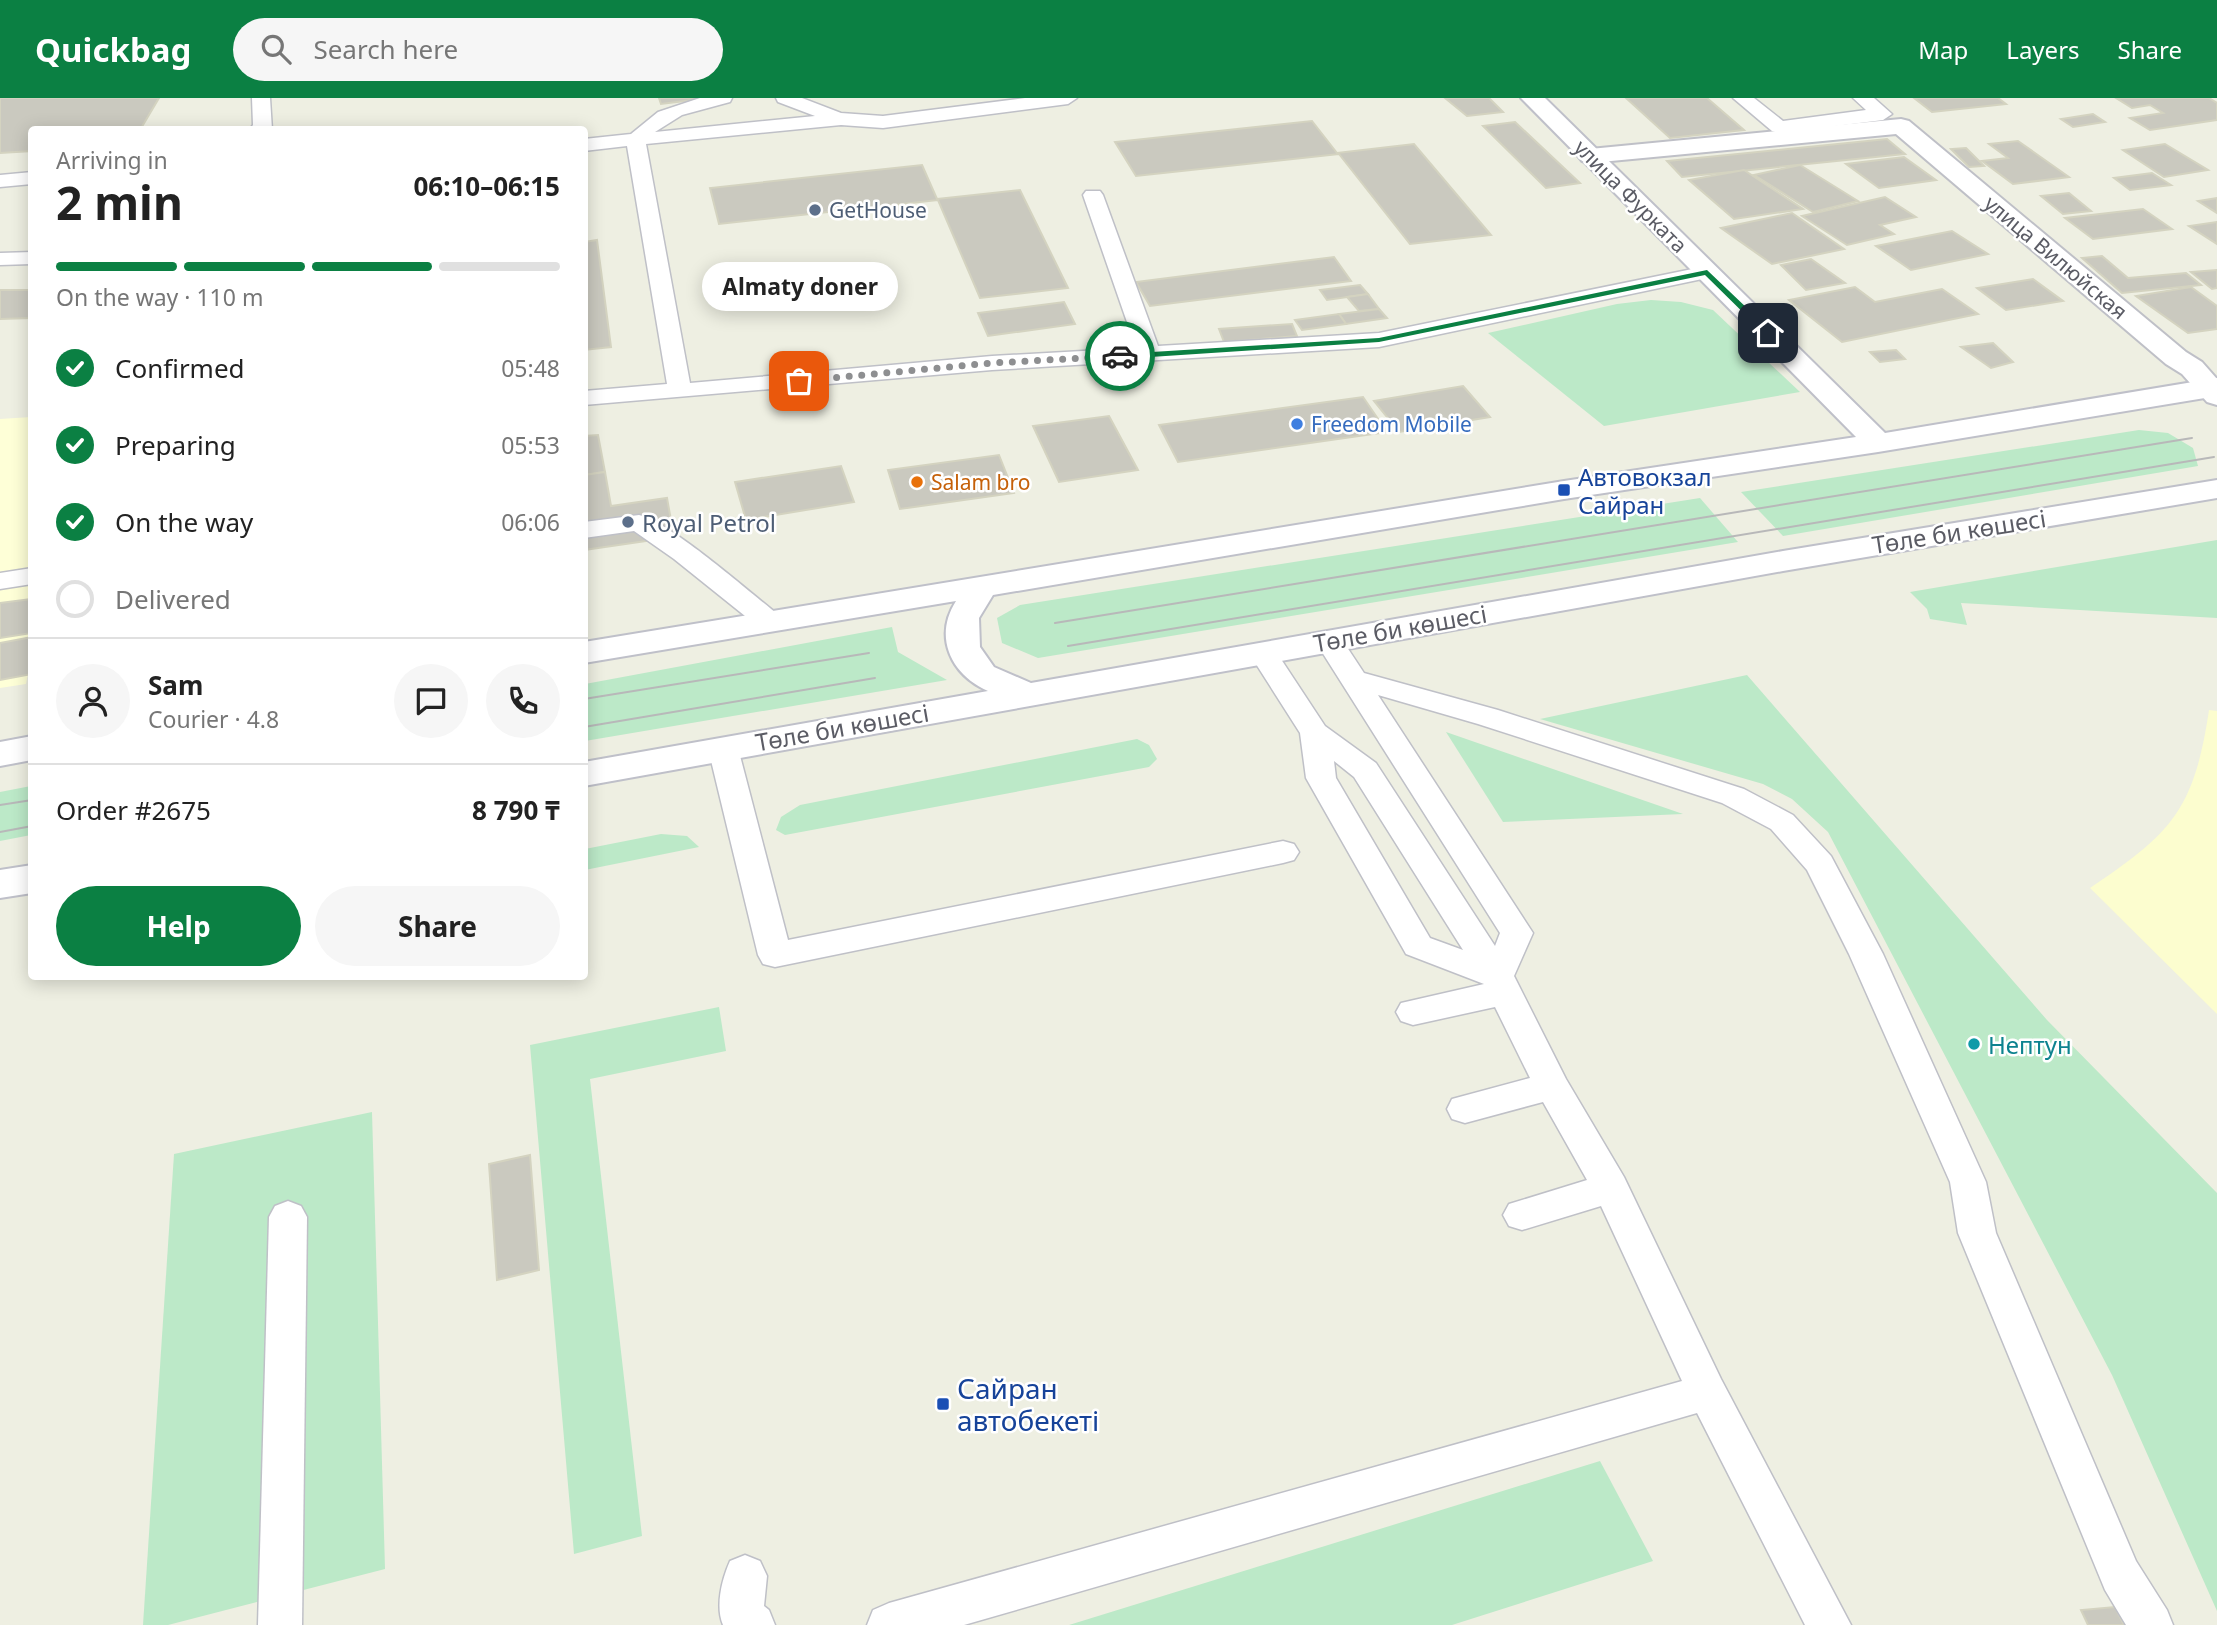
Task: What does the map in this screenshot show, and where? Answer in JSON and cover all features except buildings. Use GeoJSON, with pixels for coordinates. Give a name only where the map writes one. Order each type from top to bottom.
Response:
{"type":"FeatureCollection","features":[{"type":"Feature","properties":{"kind":"main road","name":"улица Фурката"},"geometry":{"type":"LineString","coordinates":[[1532,98],[1878,443]]}},
{"type":"Feature","properties":{"kind":"main road","name":"улица Вилюйская"},"geometry":{"type":"LineString","coordinates":[[1590,156],[1901,127],[2215,390]]}},
{"type":"Feature","properties":{"kind":"main road"},"geometry":{"type":"LineString","coordinates":[[588,652],[1564,490],[2215,390]]}},
{"type":"Feature","properties":{"kind":"main road","name":"Төле би көшесі"},"geometry":{"type":"LineString","coordinates":[[588,773],[1783,561],[2217,489]]}},
{"type":"Feature","properties":{"kind":"main road"},"geometry":{"type":"LineString","coordinates":[[981,587],[962,618],[963,647],[982,675],[1028,695]]}},
{"type":"Feature","properties":{"kind":"main road"},"geometry":{"type":"LineString","coordinates":[[0,754],[28,749]]}},
{"type":"Feature","properties":{"kind":"main road"},"geometry":{"type":"LineString","coordinates":[[0,884],[28,879]]}},
{"type":"Feature","properties":{"kind":"lane"},"geometry":{"type":"LineString","coordinates":[[261,98],[263,126]]}},
{"type":"Feature","properties":{"kind":"lane"},"geometry":{"type":"LineString","coordinates":[[636,140],[651,123],[664,115],[723,98]]}},
{"type":"Feature","properties":{"kind":"lane"},"geometry":{"type":"LineString","coordinates":[[785,98],[841,119]]}},
{"type":"Feature","properties":{"kind":"lane"},"geometry":{"type":"LineString","coordinates":[[588,145],[841,119],[883,122],[1068,98]]}},
{"type":"Feature","properties":{"kind":"lane"},"geometry":{"type":"LineString","coordinates":[[1742,98],[1779,127],[1883,114],[1862,98]]}},
{"type":"Feature","properties":{"kind":"lane"},"geometry":{"type":"LineString","coordinates":[[636,140],[680,390]]}},
{"type":"Feature","properties":{"kind":"lane"},"geometry":{"type":"LineString","coordinates":[[0,181],[28,178]]}},
{"type":"Feature","properties":{"kind":"lane"},"geometry":{"type":"LineString","coordinates":[[1093,195],[1150,355]]}},
{"type":"Feature","properties":{"kind":"lane"},"geometry":{"type":"LineString","coordinates":[[0,259],[28,258]]}},
{"type":"Feature","properties":{"kind":"lane"},"geometry":{"type":"LineString","coordinates":[[588,398],[992,363],[1379,340],[1707,272]]}},
{"type":"Feature","properties":{"kind":"lane"},"geometry":{"type":"LineString","coordinates":[[588,529],[639,523],[683,552],[770,622]]}},
{"type":"Feature","properties":{"kind":"lane"},"geometry":{"type":"LineString","coordinates":[[0,581],[28,577]]}},
{"type":"Feature","properties":{"kind":"lane"},"geometry":{"type":"LineString","coordinates":[[1329,641],[1517,933],[1502,984]]}},
{"type":"Feature","properties":{"kind":"lane"},"geometry":{"type":"LineString","coordinates":[[1263,653],[1315,733],[1365,771],[1502,984],[1552,1086],[1611,1188],[1707,1392],[1829,1625]]}},
{"type":"Feature","properties":{"kind":"lane"},"geometry":{"type":"LineString","coordinates":[[1353,679],[1488,717],[1733,796],[1782,822],[1820,864],[1866,954],[1968,1182],[1978,1233],[2120,1574],[2151,1625]]}},
{"type":"Feature","properties":{"kind":"lane"},"geometry":{"type":"LineString","coordinates":[[1315,733],[1321,778],[1418,946],[1502,984]]}},
{"type":"Feature","properties":{"kind":"lane"},"geometry":{"type":"LineString","coordinates":[[723,748],[775,955],[1283,852]]}},
{"type":"Feature","properties":{"kind":"lane"},"geometry":{"type":"LineString","coordinates":[[1413,1012],[1502,984]]}},
{"type":"Feature","properties":{"kind":"lane"},"geometry":{"type":"LineString","coordinates":[[1465,1109],[1552,1086]]}},
{"type":"Feature","properties":{"kind":"lane"},"geometry":{"type":"LineString","coordinates":[[1522,1215],[1611,1188]]}},
{"type":"Feature","properties":{"kind":"lane"},"geometry":{"type":"LineString","coordinates":[[280,1625],[288,1217]]}},
{"type":"Feature","properties":{"kind":"lane"},"geometry":{"type":"LineString","coordinates":[[889,1625],[1707,1392]]}},
{"type":"Feature","properties":{"kind":"lane"},"geometry":{"type":"LineString","coordinates":[[746,1576],[741,1616],[752,1625]]}},
{"type":"Feature","properties":{"kind":"shaded area"},"geometry":{"type":"Polygon","coordinates":[[[1651,300],[1681,302],[1713,310],[1800,392],[1604,426],[1488,333],[1617,304],[1651,300]]]}},
{"type":"Feature","properties":{"kind":"shaded area"},"geometry":{"type":"Polygon","coordinates":[[[28,417],[28,673],[26,684],[0,688],[0,419],[28,417]]]}},
{"type":"Feature","properties":{"kind":"shaded area"},"geometry":{"type":"Polygon","coordinates":[[[2139,430],[2168,433],[2193,448],[2198,466],[1783,536],[1741,492],[2139,430]]]}},
{"type":"Feature","properties":{"kind":"shaded area"},"geometry":{"type":"Polygon","coordinates":[[[1700,498],[1738,542],[1038,658],[1002,643],[997,618],[1020,605],[1700,498]]]}},
{"type":"Feature","properties":{"kind":"shaded area"},"geometry":{"type":"Polygon","coordinates":[[[2217,540],[2217,618],[1961,603],[1967,625],[1930,619],[1927,609],[1910,592],[2217,540]]]}},
{"type":"Feature","properties":{"kind":"shaded area"},"geometry":{"type":"Polygon","coordinates":[[[892,627],[898,652],[947,680],[588,740],[588,683],[892,627]]]}},
{"type":"Feature","properties":{"kind":"shaded area"},"geometry":{"type":"Polygon","coordinates":[[[1747,675],[2047,1020],[2217,1193],[2217,1611],[2112,1375],[1828,832],[1792,799],[1763,784],[1540,719],[1747,675]]]}},
{"type":"Feature","properties":{"kind":"shaded area"},"geometry":{"type":"Polygon","coordinates":[[[1446,732],[1683,814],[1503,822],[1446,732]]]}},
{"type":"Feature","properties":{"kind":"shaded area"},"geometry":{"type":"Polygon","coordinates":[[[1137,739],[1149,745],[1157,759],[1149,767],[785,835],[776,830],[781,817],[800,805],[1137,739]]]}},
{"type":"Feature","properties":{"kind":"shaded area"},"geometry":{"type":"Polygon","coordinates":[[[28,787],[28,836],[0,841],[0,792],[28,787]]]}},
{"type":"Feature","properties":{"kind":"shaded area"},"geometry":{"type":"Polygon","coordinates":[[[661,834],[687,836],[699,847],[588,869],[588,848],[661,834]]]}},
{"type":"Feature","properties":{"kind":"shaded area"},"geometry":{"type":"Polygon","coordinates":[[[719,1007],[726,1051],[590,1079],[642,1536],[574,1554],[530,1045],[719,1007]]]}},
{"type":"Feature","properties":{"kind":"shaded area"},"geometry":{"type":"Polygon","coordinates":[[[372,1112],[385,1569],[168,1625],[143,1625],[174,1154],[372,1112]]]}},
{"type":"Feature","properties":{"kind":"shaded area"},"geometry":{"type":"Polygon","coordinates":[[[1600,1461],[1653,1561],[1452,1625],[1069,1625],[1600,1461]]]}},
{"type":"Feature","properties":{"kind":"sand"},"geometry":{"type":"Polygon","coordinates":[[[2209,710],[2217,711],[2217,1014],[2090,888],[2141,851],[2175,816],[2196,772],[2209,710]]]}},
{"type":"Feature","properties":{"kind":"tram line"},"geometry":{"type":"LineString","coordinates":[[1055,623],[2192,438]]}},
{"type":"Feature","properties":{"kind":"tram line"},"geometry":{"type":"LineString","coordinates":[[1068,646],[2214,457]]}},
{"type":"Feature","properties":{"kind":"tram line"},"geometry":{"type":"LineString","coordinates":[[588,698],[869,653]]}},
{"type":"Feature","properties":{"kind":"tram line"},"geometry":{"type":"LineString","coordinates":[[588,726],[875,678]]}},
{"type":"Feature","properties":{"kind":"tram line"},"geometry":{"type":"LineString","coordinates":[[0,805],[28,801]]}},
{"type":"Feature","properties":{"kind":"tram line"},"geometry":{"type":"LineString","coordinates":[[0,832],[28,827]]}},
{"type":"Feature","properties":{"kind":"way so far"},"geometry":{"type":"LineString","coordinates":[[799,381],[992,363],[1120,356]]}},
{"type":"Feature","properties":{"kind":"place","name":"GetHouse"},"geometry":{"type":"Point","coordinates":[815,210]}},
{"type":"Feature","properties":{"kind":"place","name":"Almaty doner"},"geometry":{"type":"Point","coordinates":[799,381]}},
{"type":"Feature","properties":{"kind":"place","name":"Freedom Mobile"},"geometry":{"type":"Point","coordinates":[1297,424]}},
{"type":"Feature","properties":{"kind":"place","name":"Salam bro"},"geometry":{"type":"Point","coordinates":[917,482]}},
{"type":"Feature","properties":{"kind":"place","name":"Автовокзал Сайран"},"geometry":{"type":"Point","coordinates":[1564,490]}},
{"type":"Feature","properties":{"kind":"place","name":"Royal Petrol"},"geometry":{"type":"Point","coordinates":[628,522]}},
{"type":"Feature","properties":{"kind":"place","name":"Нептун"},"geometry":{"type":"Point","coordinates":[1974,1044]}},
{"type":"Feature","properties":{"kind":"place","name":"Сайран автобекеті"},"geometry":{"type":"Point","coordinates":[943,1404]}},
{"type":"Feature","properties":{"kind":"route"},"geometry":{"type":"LineString","coordinates":[[1120,356],[1379,340],[1707,272],[1768,333]]}}]}
